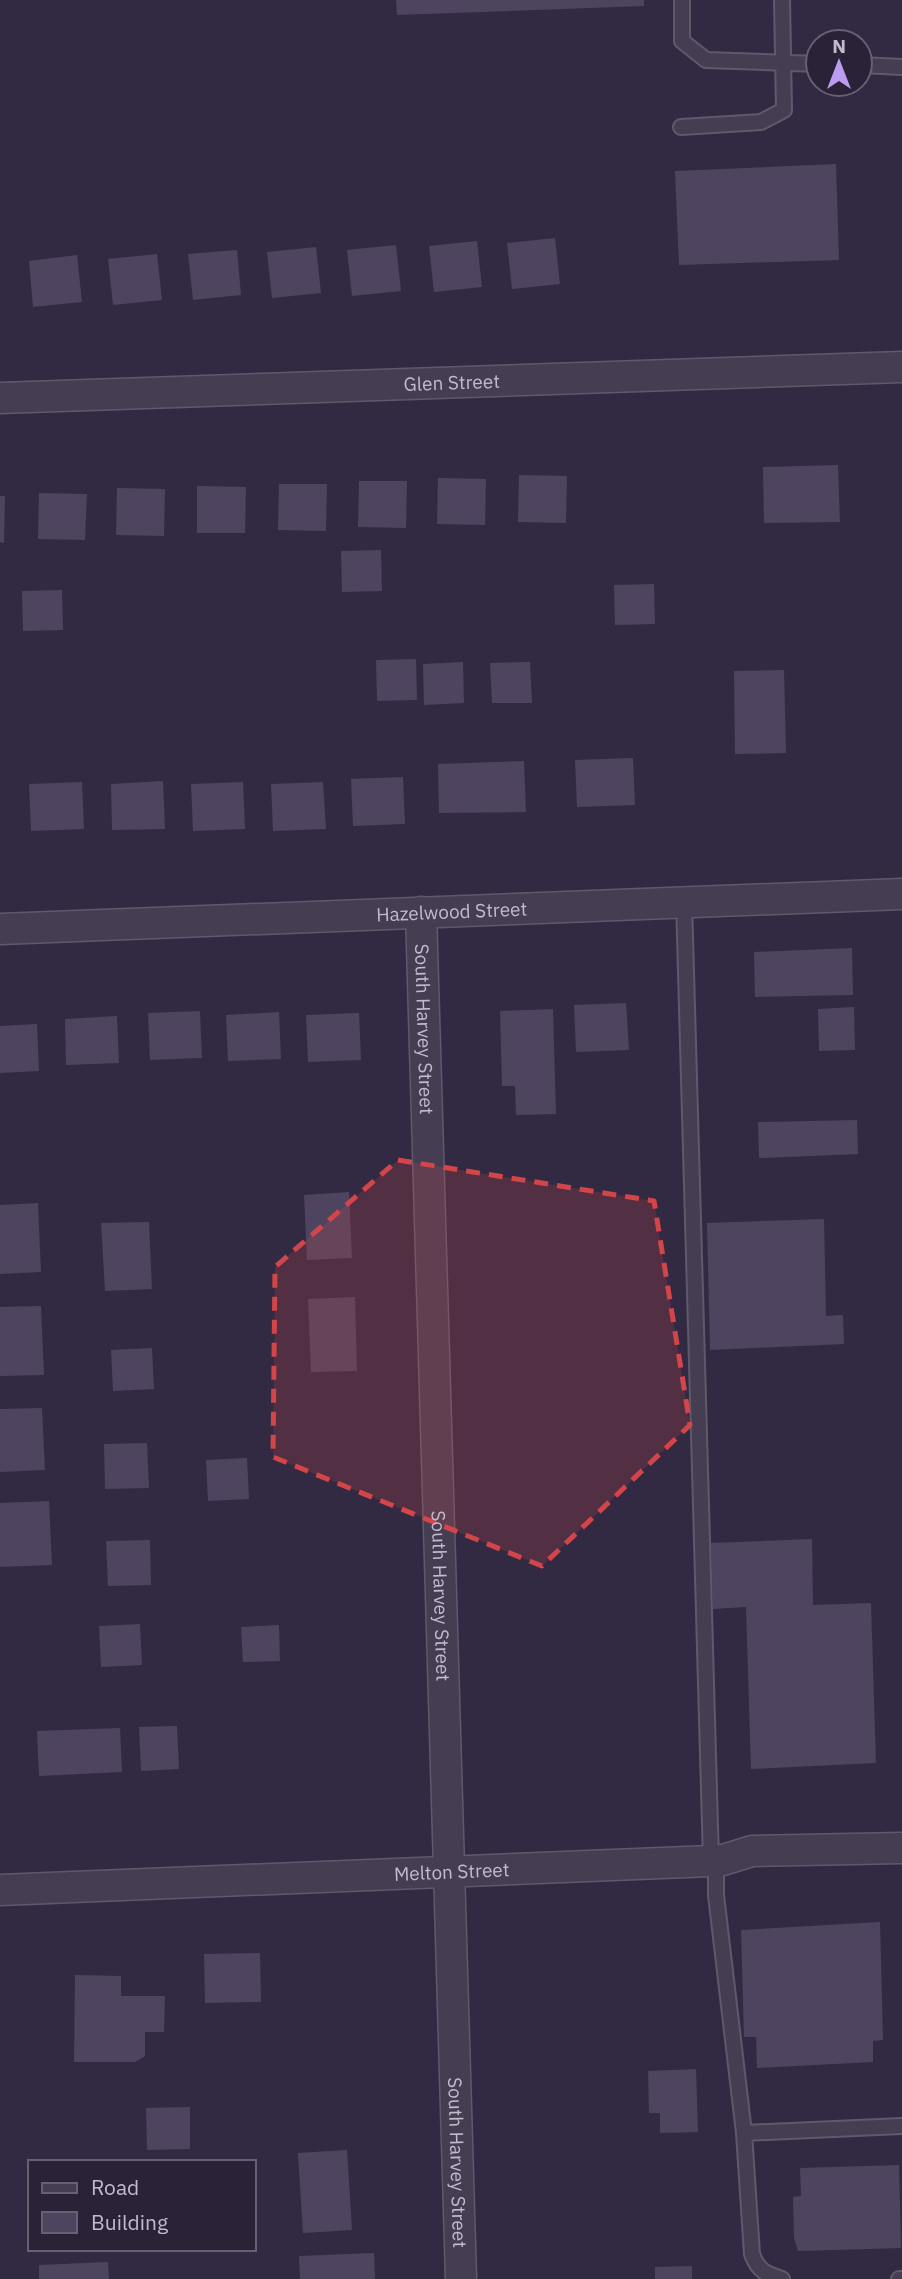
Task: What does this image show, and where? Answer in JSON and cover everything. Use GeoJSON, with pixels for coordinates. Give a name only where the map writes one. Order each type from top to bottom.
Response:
{"type":"FeatureCollection","features":[{"type":"Feature","properties":{"kind":"street","name":"Glen Street"},"geometry":{"type":"LineString","coordinates":[[0,398],[902,367]]}},
{"type":"Feature","properties":{"kind":"street","name":"Hazelwood Street"},"geometry":{"type":"LineString","coordinates":[[0,929],[902,894]]}},
{"type":"Feature","properties":{"kind":"street","name":"South Harvey Street"},"geometry":{"type":"LineString","coordinates":[[421,912],[461,2279]]}},
{"type":"Feature","properties":{"kind":"street","name":"Melton Street"},"geometry":{"type":"LineString","coordinates":[[0,1890],[714,1860],[752,1851],[902,1848]]}},
{"type":"Feature","properties":{"kind":"lane"},"geometry":{"type":"LineString","coordinates":[[681,0],[682,41],[706,60],[804,63]]}},
{"type":"Feature","properties":{"kind":"lane"},"geometry":{"type":"LineString","coordinates":[[681,127],[761,121],[784,110],[782,0]]}},
{"type":"Feature","properties":{"kind":"lane"},"geometry":{"type":"LineString","coordinates":[[874,66],[902,67]]}},
{"type":"Feature","properties":{"kind":"lane"},"geometry":{"type":"LineString","coordinates":[[684,901],[716,1895],[744,2133],[752,2254],[757,2266],[764,2273],[782,2279]]}},
{"type":"Feature","properties":{"kind":"lane"},"geometry":{"type":"LineString","coordinates":[[744,2133],[902,2126]]}},
{"type":"Feature","properties":{"kind":"highlighted area"},"geometry":{"type":"Polygon","coordinates":[[[398,1160],[654,1201],[690,1425],[542,1566],[273,1457],[275,1267],[398,1160]]]}},
{"type":"Feature","properties":{"kind":"building"},"geometry":{"type":"Polygon","coordinates":[[[396,0],[644,0],[644,6],[397,15],[396,0]]]}},
{"type":"Feature","properties":{"kind":"building"},"geometry":{"type":"Polygon","coordinates":[[[836,164],[839,260],[679,265],[675,171],[836,164]]]}},
{"type":"Feature","properties":{"kind":"building"},"geometry":{"type":"Polygon","coordinates":[[[555,238],[560,284],[512,289],[507,243],[555,238]]]}},
{"type":"Feature","properties":{"kind":"building"},"geometry":{"type":"Polygon","coordinates":[[[477,241],[482,287],[434,292],[429,246],[477,241]]]}},
{"type":"Feature","properties":{"kind":"building"},"geometry":{"type":"Polygon","coordinates":[[[396,245],[401,291],[352,296],[347,250],[396,245]]]}},
{"type":"Feature","properties":{"kind":"building"},"geometry":{"type":"Polygon","coordinates":[[[316,247],[321,293],[272,298],[267,252],[316,247]]]}},
{"type":"Feature","properties":{"kind":"building"},"geometry":{"type":"Polygon","coordinates":[[[237,250],[241,295],[193,300],[188,254],[237,250]]]}},
{"type":"Feature","properties":{"kind":"building"},"geometry":{"type":"Polygon","coordinates":[[[157,254],[162,300],[113,305],[108,259],[157,254]]]}},
{"type":"Feature","properties":{"kind":"building"},"geometry":{"type":"Polygon","coordinates":[[[77,255],[82,302],[33,307],[29,261],[77,255]]]}},
{"type":"Feature","properties":{"kind":"building"},"geometry":{"type":"Polygon","coordinates":[[[838,465],[840,522],[764,523],[763,467],[838,465]]]}},
{"type":"Feature","properties":{"kind":"building"},"geometry":{"type":"Polygon","coordinates":[[[519,475],[567,476],[566,523],[518,522],[519,475]]]}},
{"type":"Feature","properties":{"kind":"building"},"geometry":{"type":"Polygon","coordinates":[[[438,478],[486,479],[485,525],[437,524],[438,478]]]}},
{"type":"Feature","properties":{"kind":"building"},"geometry":{"type":"Polygon","coordinates":[[[359,481],[407,481],[406,528],[358,527],[359,481]]]}},
{"type":"Feature","properties":{"kind":"building"},"geometry":{"type":"Polygon","coordinates":[[[279,484],[327,484],[326,531],[278,530],[279,484]]]}},
{"type":"Feature","properties":{"kind":"building"},"geometry":{"type":"Polygon","coordinates":[[[197,486],[246,487],[245,533],[197,533],[197,486]]]}},
{"type":"Feature","properties":{"kind":"building"},"geometry":{"type":"Polygon","coordinates":[[[117,488],[165,489],[164,536],[116,535],[117,488]]]}},
{"type":"Feature","properties":{"kind":"building"},"geometry":{"type":"Polygon","coordinates":[[[39,493],[87,494],[85,540],[38,539],[39,493]]]}},
{"type":"Feature","properties":{"kind":"building"},"geometry":{"type":"Polygon","coordinates":[[[0,496],[5,496],[4,543],[0,542],[0,496]]]}},
{"type":"Feature","properties":{"kind":"building"},"geometry":{"type":"Polygon","coordinates":[[[381,550],[382,591],[342,592],[341,551],[381,550]]]}},
{"type":"Feature","properties":{"kind":"building"},"geometry":{"type":"Polygon","coordinates":[[[654,584],[655,624],[615,625],[614,585],[654,584]]]}},
{"type":"Feature","properties":{"kind":"building"},"geometry":{"type":"Polygon","coordinates":[[[62,590],[63,630],[23,631],[22,591],[62,590]]]}},
{"type":"Feature","properties":{"kind":"building"},"geometry":{"type":"Polygon","coordinates":[[[416,659],[417,700],[377,701],[376,660],[416,659]]]}},
{"type":"Feature","properties":{"kind":"building"},"geometry":{"type":"Polygon","coordinates":[[[463,662],[464,703],[424,705],[423,664],[463,662]]]}},
{"type":"Feature","properties":{"kind":"building"},"geometry":{"type":"Polygon","coordinates":[[[530,662],[532,703],[492,703],[490,663],[530,662]]]}},
{"type":"Feature","properties":{"kind":"building"},"geometry":{"type":"Polygon","coordinates":[[[784,670],[786,753],[735,754],[734,671],[784,670]]]}},
{"type":"Feature","properties":{"kind":"building"},"geometry":{"type":"Polygon","coordinates":[[[633,758],[635,805],[577,807],[575,760],[633,758]]]}},
{"type":"Feature","properties":{"kind":"building"},"geometry":{"type":"Polygon","coordinates":[[[524,761],[526,812],[439,813],[438,764],[524,761]]]}},
{"type":"Feature","properties":{"kind":"building"},"geometry":{"type":"Polygon","coordinates":[[[403,777],[405,824],[353,826],[351,779],[403,777]]]}},
{"type":"Feature","properties":{"kind":"building"},"geometry":{"type":"Polygon","coordinates":[[[163,781],[165,829],[112,830],[111,784],[163,781]]]}},
{"type":"Feature","properties":{"kind":"building"},"geometry":{"type":"Polygon","coordinates":[[[82,782],[84,829],[31,831],[29,784],[82,782]]]}},
{"type":"Feature","properties":{"kind":"building"},"geometry":{"type":"Polygon","coordinates":[[[243,782],[245,829],[193,831],[191,784],[243,782]]]}},
{"type":"Feature","properties":{"kind":"building"},"geometry":{"type":"Polygon","coordinates":[[[323,782],[326,829],[273,831],[271,784],[323,782]]]}},
{"type":"Feature","properties":{"kind":"building"},"geometry":{"type":"Polygon","coordinates":[[[852,948],[853,995],[755,997],[754,952],[852,948]]]}},
{"type":"Feature","properties":{"kind":"building"},"geometry":{"type":"Polygon","coordinates":[[[626,1003],[629,1050],[576,1052],[574,1005],[626,1003]]]}},
{"type":"Feature","properties":{"kind":"building"},"geometry":{"type":"Polygon","coordinates":[[[854,1007],[855,1050],[819,1051],[818,1009],[854,1007]]]}},
{"type":"Feature","properties":{"kind":"building"},"geometry":{"type":"Polygon","coordinates":[[[553,1009],[556,1114],[516,1115],[515,1086],[502,1086],[500,1011],[553,1009]]]}},
{"type":"Feature","properties":{"kind":"building"},"geometry":{"type":"Polygon","coordinates":[[[200,1011],[202,1058],[150,1060],[148,1013],[200,1011]]]}},
{"type":"Feature","properties":{"kind":"building"},"geometry":{"type":"Polygon","coordinates":[[[279,1012],[281,1059],[228,1061],[226,1015],[279,1012]]]}},
{"type":"Feature","properties":{"kind":"building"},"geometry":{"type":"Polygon","coordinates":[[[359,1013],[361,1060],[308,1062],[306,1015],[359,1013]]]}},
{"type":"Feature","properties":{"kind":"building"},"geometry":{"type":"Polygon","coordinates":[[[117,1016],[119,1063],[66,1065],[65,1019],[117,1016]]]}},
{"type":"Feature","properties":{"kind":"building"},"geometry":{"type":"Polygon","coordinates":[[[37,1024],[39,1071],[0,1073],[0,1026],[37,1024]]]}},
{"type":"Feature","properties":{"kind":"building"},"geometry":{"type":"Polygon","coordinates":[[[857,1120],[858,1154],[759,1158],[758,1122],[857,1120]]]}},
{"type":"Feature","properties":{"kind":"building"},"geometry":{"type":"Polygon","coordinates":[[[349,1192],[352,1258],[307,1260],[304,1195],[349,1192]]]}},
{"type":"Feature","properties":{"kind":"building"},"geometry":{"type":"Polygon","coordinates":[[[38,1203],[41,1272],[0,1274],[0,1205],[38,1203]]]}},
{"type":"Feature","properties":{"kind":"building"},"geometry":{"type":"Polygon","coordinates":[[[824,1219],[826,1316],[843,1315],[844,1344],[710,1350],[707,1223],[824,1219]]]}},
{"type":"Feature","properties":{"kind":"building"},"geometry":{"type":"Polygon","coordinates":[[[149,1222],[152,1289],[105,1291],[101,1223],[149,1222]]]}},
{"type":"Feature","properties":{"kind":"building"},"geometry":{"type":"Polygon","coordinates":[[[355,1297],[357,1371],[311,1372],[308,1299],[355,1297]]]}},
{"type":"Feature","properties":{"kind":"building"},"geometry":{"type":"Polygon","coordinates":[[[41,1306],[44,1375],[0,1376],[0,1307],[41,1306]]]}},
{"type":"Feature","properties":{"kind":"building"},"geometry":{"type":"Polygon","coordinates":[[[152,1348],[154,1389],[113,1391],[111,1350],[152,1348]]]}},
{"type":"Feature","properties":{"kind":"building"},"geometry":{"type":"Polygon","coordinates":[[[42,1408],[45,1470],[0,1472],[0,1409],[42,1408]]]}},
{"type":"Feature","properties":{"kind":"building"},"geometry":{"type":"Polygon","coordinates":[[[147,1443],[149,1488],[105,1489],[104,1444],[147,1443]]]}},
{"type":"Feature","properties":{"kind":"building"},"geometry":{"type":"Polygon","coordinates":[[[247,1458],[249,1499],[208,1501],[206,1460],[247,1458]]]}},
{"type":"Feature","properties":{"kind":"building"},"geometry":{"type":"Polygon","coordinates":[[[49,1501],[52,1565],[0,1567],[0,1503],[49,1501]]]}},
{"type":"Feature","properties":{"kind":"building"},"geometry":{"type":"Polygon","coordinates":[[[812,1539],[813,1605],[871,1603],[876,1763],[751,1769],[746,1607],[713,1609],[711,1543],[812,1539]]]}},
{"type":"Feature","properties":{"kind":"building"},"geometry":{"type":"Polygon","coordinates":[[[150,1540],[151,1585],[108,1586],[106,1541],[150,1540]]]}},
{"type":"Feature","properties":{"kind":"building"},"geometry":{"type":"Polygon","coordinates":[[[140,1624],[142,1665],[101,1667],[99,1626],[140,1624]]]}},
{"type":"Feature","properties":{"kind":"building"},"geometry":{"type":"Polygon","coordinates":[[[279,1625],[280,1661],[243,1662],[241,1627],[279,1625]]]}},
{"type":"Feature","properties":{"kind":"building"},"geometry":{"type":"Polygon","coordinates":[[[177,1726],[179,1769],[141,1771],[139,1727],[177,1726]]]}},
{"type":"Feature","properties":{"kind":"building"},"geometry":{"type":"Polygon","coordinates":[[[120,1728],[122,1772],[39,1776],[37,1731],[120,1728]]]}},
{"type":"Feature","properties":{"kind":"building"},"geometry":{"type":"Polygon","coordinates":[[[880,1922],[883,2040],[873,2041],[873,2062],[757,2068],[756,2037],[744,2037],[741,1930],[880,1922]]]}},
{"type":"Feature","properties":{"kind":"building"},"geometry":{"type":"Polygon","coordinates":[[[260,1953],[261,2002],[205,2003],[204,1954],[260,1953]]]}},
{"type":"Feature","properties":{"kind":"building"},"geometry":{"type":"Polygon","coordinates":[[[75,1975],[121,1976],[121,1996],[165,1996],[164,2032],[145,2032],[145,2056],[135,2062],[74,2062],[75,1975]]]}},
{"type":"Feature","properties":{"kind":"building"},"geometry":{"type":"Polygon","coordinates":[[[696,2069],[698,2132],[660,2133],[660,2113],[649,2113],[648,2071],[696,2069]]]}},
{"type":"Feature","properties":{"kind":"building"},"geometry":{"type":"Polygon","coordinates":[[[190,2107],[190,2149],[147,2150],[146,2108],[190,2107]]]}},
{"type":"Feature","properties":{"kind":"building"},"geometry":{"type":"Polygon","coordinates":[[[347,2150],[352,2230],[303,2233],[298,2153],[347,2150]]]}},
{"type":"Feature","properties":{"kind":"building"},"geometry":{"type":"Polygon","coordinates":[[[899,2165],[901,2248],[798,2251],[794,2238],[793,2197],[801,2196],[800,2168],[899,2165]]]}},
{"type":"Feature","properties":{"kind":"building"},"geometry":{"type":"Polygon","coordinates":[[[374,2253],[375,2279],[300,2279],[299,2256],[374,2253]]]}},
{"type":"Feature","properties":{"kind":"building"},"geometry":{"type":"Polygon","coordinates":[[[108,2262],[109,2279],[39,2279],[39,2265],[108,2262]]]}},
{"type":"Feature","properties":{"kind":"building"},"geometry":{"type":"Polygon","coordinates":[[[692,2266],[692,2279],[655,2279],[655,2267],[692,2266]]]}}]}
